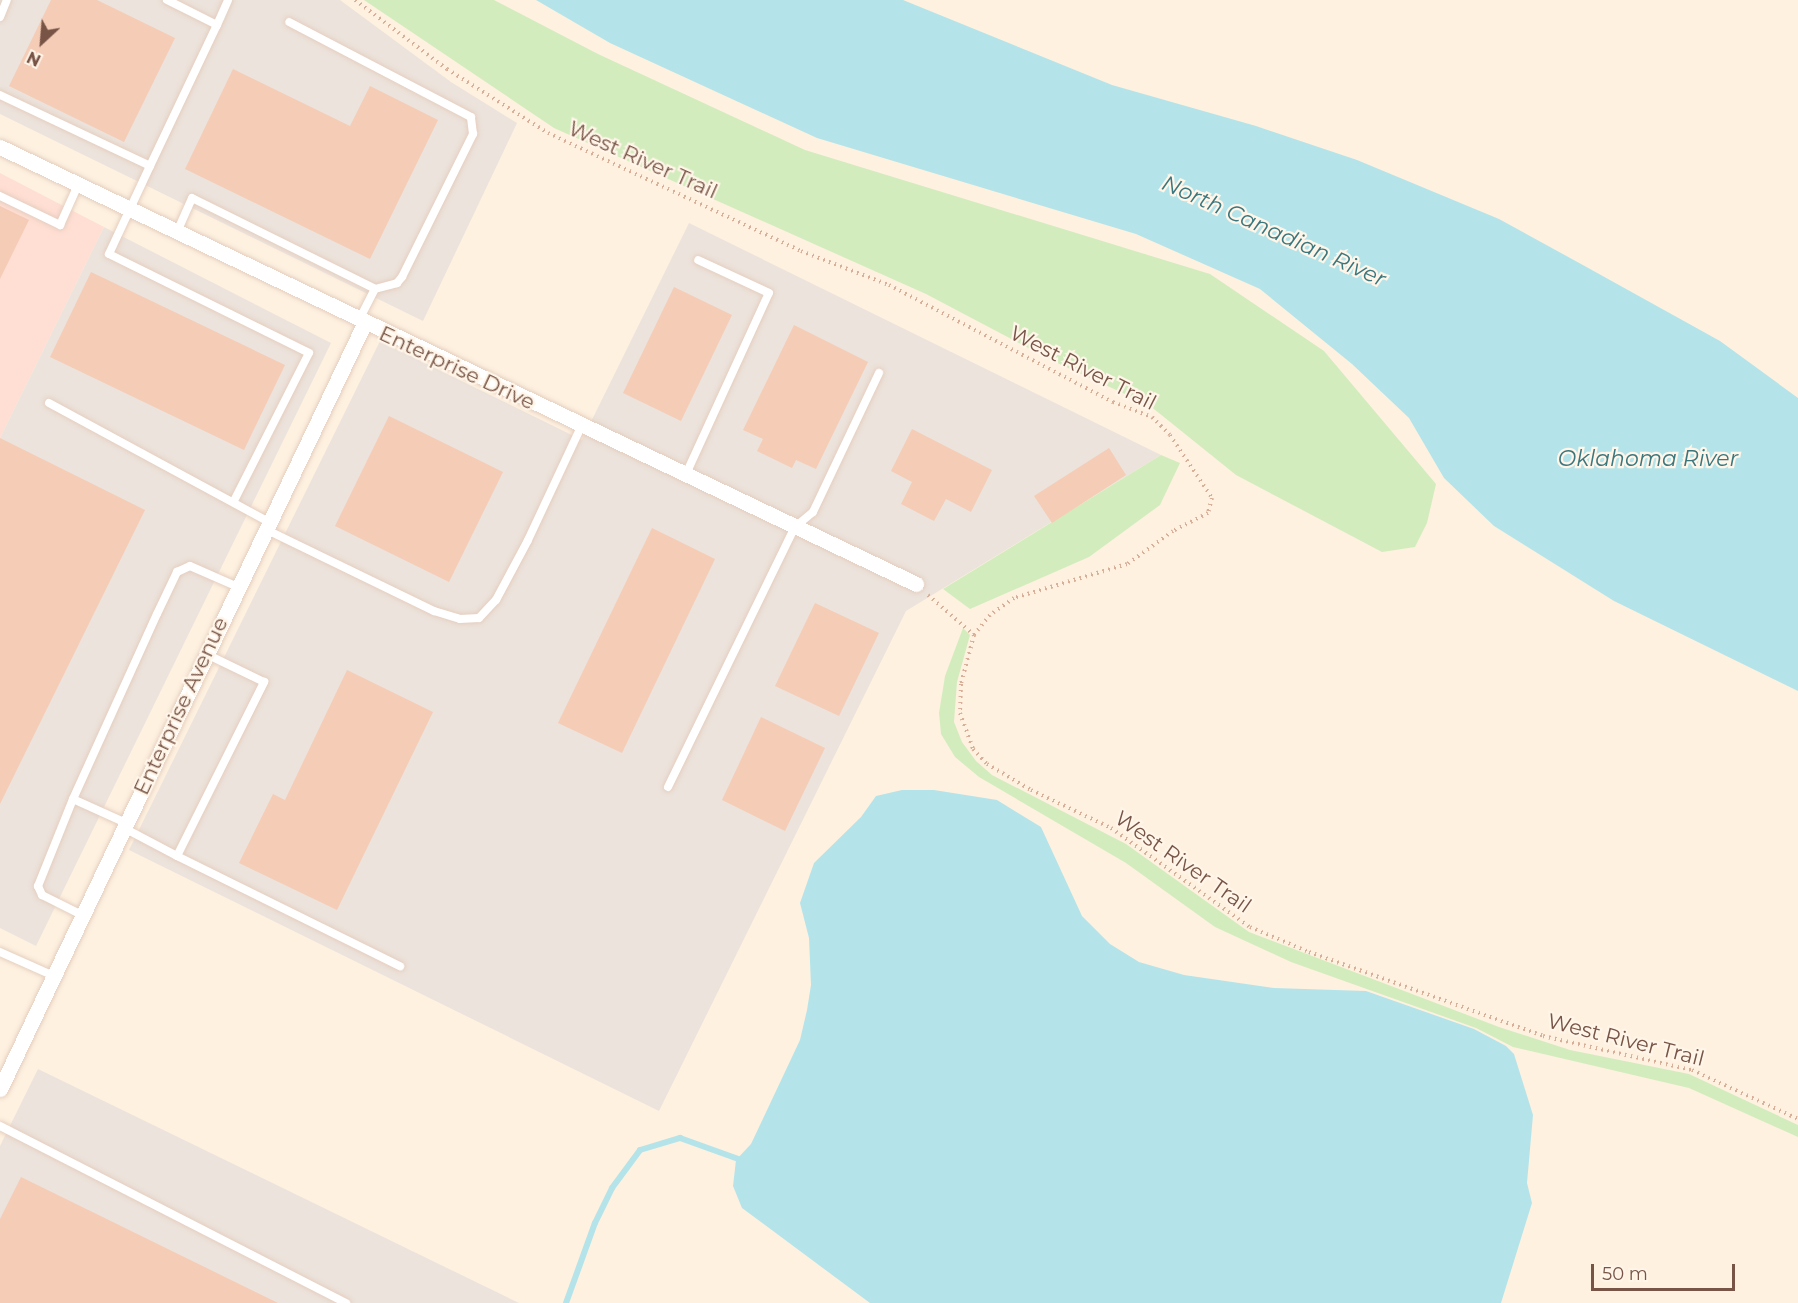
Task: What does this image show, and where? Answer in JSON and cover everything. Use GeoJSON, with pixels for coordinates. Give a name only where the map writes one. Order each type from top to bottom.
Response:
{"type":"FeatureCollection","features":[{"type":"Feature","properties":{"kind":"street","name":"Enterprise Drive"},"geometry":{"type":"LineString","coordinates":[[0,147],[361,323],[916,584]]}},
{"type":"Feature","properties":{"kind":"street","name":"Enterprise Avenue"},"geometry":{"type":"LineString","coordinates":[[0,1089],[361,323]]}},
{"type":"Feature","properties":{"kind":"lane"},"geometry":{"type":"LineString","coordinates":[[0,17],[7,0]]}},
{"type":"Feature","properties":{"kind":"lane"},"geometry":{"type":"LineString","coordinates":[[167,0],[217,25]]}},
{"type":"Feature","properties":{"kind":"lane"},"geometry":{"type":"LineString","coordinates":[[228,0],[109,254],[309,353],[234,501]]}},
{"type":"Feature","properties":{"kind":"lane"},"geometry":{"type":"LineString","coordinates":[[177,233],[192,198],[375,289],[397,283],[402,277],[474,127],[464,111],[289,22]]}},
{"type":"Feature","properties":{"kind":"lane"},"geometry":{"type":"LineString","coordinates":[[0,95],[150,166]]}},
{"type":"Feature","properties":{"kind":"lane"},"geometry":{"type":"LineString","coordinates":[[0,196],[60,225],[78,185]]}},
{"type":"Feature","properties":{"kind":"lane"},"geometry":{"type":"LineString","coordinates":[[685,476],[769,294],[698,260]]}},
{"type":"Feature","properties":{"kind":"lane"},"geometry":{"type":"LineString","coordinates":[[361,323],[375,289]]}},
{"type":"Feature","properties":{"kind":"lane"},"geometry":{"type":"LineString","coordinates":[[668,788],[795,527],[813,512],[879,373]]}},
{"type":"Feature","properties":{"kind":"lane"},"geometry":{"type":"LineString","coordinates":[[49,403],[234,501],[267,526],[434,611],[460,619],[479,618],[496,600],[528,540],[581,427]]}},
{"type":"Feature","properties":{"kind":"lane"},"geometry":{"type":"LineString","coordinates":[[82,915],[42,895],[38,886],[73,799],[177,572],[190,566],[238,587]]}},
{"type":"Feature","properties":{"kind":"lane"},"geometry":{"type":"LineString","coordinates":[[177,856],[264,682],[206,654]]}},
{"type":"Feature","properties":{"kind":"lane"},"geometry":{"type":"LineString","coordinates":[[73,799],[177,856],[400,966]]}},
{"type":"Feature","properties":{"kind":"lane"},"geometry":{"type":"LineString","coordinates":[[0,952],[54,976]]}},
{"type":"Feature","properties":{"kind":"lane"},"geometry":{"type":"LineString","coordinates":[[0,1126],[346,1303]]}},
{"type":"Feature","properties":{"kind":"path","name":"West River Trail"},"geometry":{"type":"LineString","coordinates":[[355,0],[447,69],[548,133],[801,251],[889,285],[1103,397],[1152,417],[1170,435],[1209,493],[1212,506],[1208,513],[1173,531],[1127,564],[1014,598],[990,615],[974,635],[961,684],[960,713],[973,749],[987,764],[1031,790],[1111,828],[1250,927],[1309,952],[1543,1036],[1692,1070],[1798,1119]]}},
{"type":"Feature","properties":{"kind":"path"},"geometry":{"type":"LineString","coordinates":[[916,584],[974,635]]}},
{"type":"Feature","properties":{"kind":"shaded area"},"geometry":{"type":"Polygon","coordinates":[[[0,0],[340,0],[451,82],[517,123],[423,321],[0,114],[0,0]]]}},
{"type":"Feature","properties":{"kind":"shaded area"},"geometry":{"type":"Polygon","coordinates":[[[0,173],[104,227],[0,438],[0,173]]]}},
{"type":"Feature","properties":{"kind":"shaded area"},"geometry":{"type":"Polygon","coordinates":[[[689,223],[1161,455],[906,611],[659,1111],[129,850],[380,341],[582,440],[689,223]]]}},
{"type":"Feature","properties":{"kind":"shaded area"},"geometry":{"type":"Polygon","coordinates":[[[104,227],[331,343],[36,946],[0,928],[0,438],[104,227]]]}},
{"type":"Feature","properties":{"kind":"shaded area"},"geometry":{"type":"Polygon","coordinates":[[[38,1069],[519,1303],[0,1303],[0,1146],[38,1069]]]}},
{"type":"Feature","properties":{"kind":"green space"},"geometry":{"type":"Polygon","coordinates":[[[364,0],[494,0],[598,54],[805,150],[1210,274],[1324,351],[1436,484],[1427,523],[1415,547],[1382,552],[1236,475],[1149,405],[1053,361],[926,294],[554,128],[364,0]]]}},
{"type":"Feature","properties":{"kind":"green space"},"geometry":{"type":"Polygon","coordinates":[[[1161,455],[1180,463],[1160,505],[1089,557],[970,609],[943,589],[1161,455]]]}},
{"type":"Feature","properties":{"kind":"green space"},"geometry":{"type":"Polygon","coordinates":[[[963,628],[970,635],[957,682],[954,722],[962,742],[976,761],[992,775],[1126,844],[1249,932],[1499,1027],[1570,1050],[1689,1074],[1798,1125],[1798,1137],[1689,1088],[1513,1047],[1476,1028],[1291,962],[1215,927],[1126,863],[979,777],[955,757],[941,734],[939,713],[945,676],[963,628]]]}},
{"type":"Feature","properties":{"kind":"water","name":"Oklahoma River"},"geometry":{"type":"Polygon","coordinates":[[[536,0],[903,0],[1112,85],[1256,126],[1357,160],[1499,219],[1720,341],[1798,398],[1798,691],[1614,601],[1494,526],[1444,478],[1409,418],[1352,364],[1260,289],[1136,234],[817,138],[610,43],[536,0]]]}},
{"type":"Feature","properties":{"kind":"water"},"geometry":{"type":"Polygon","coordinates":[[[902,790],[934,790],[997,800],[1041,827],[1082,916],[1110,944],[1139,962],[1184,975],[1274,988],[1366,991],[1474,1029],[1506,1046],[1514,1054],[1533,1115],[1527,1183],[1532,1203],[1501,1303],[870,1303],[742,1208],[733,1186],[736,1160],[751,1144],[800,1040],[807,1010],[811,985],[809,938],[800,903],[814,863],[861,817],[876,796],[902,790]]]}},
{"type":"Feature","properties":{"kind":"building"},"geometry":{"type":"Polygon","coordinates":[[[51,0],[97,0],[175,38],[124,142],[9,86],[51,0]]]}},
{"type":"Feature","properties":{"kind":"building"},"geometry":{"type":"Polygon","coordinates":[[[233,69],[350,126],[370,86],[438,120],[370,259],[185,169],[233,69]]]}},
{"type":"Feature","properties":{"kind":"building"},"geometry":{"type":"Polygon","coordinates":[[[0,206],[29,220],[0,279],[0,206]]]}},
{"type":"Feature","properties":{"kind":"building"},"geometry":{"type":"Polygon","coordinates":[[[91,272],[285,365],[244,450],[50,357],[91,272]]]}},
{"type":"Feature","properties":{"kind":"building"},"geometry":{"type":"Polygon","coordinates":[[[674,287],[732,315],[681,421],[623,393],[674,287]]]}},
{"type":"Feature","properties":{"kind":"building"},"geometry":{"type":"Polygon","coordinates":[[[794,325],[868,362],[816,469],[796,460],[792,468],[757,451],[763,439],[743,430],[794,325]]]}},
{"type":"Feature","properties":{"kind":"building"},"geometry":{"type":"Polygon","coordinates":[[[389,416],[503,472],[449,582],[335,526],[389,416]]]}},
{"type":"Feature","properties":{"kind":"building"},"geometry":{"type":"Polygon","coordinates":[[[912,429],[992,470],[971,512],[946,499],[934,521],[901,504],[912,482],[891,471],[912,429]]]}},
{"type":"Feature","properties":{"kind":"building"},"geometry":{"type":"Polygon","coordinates":[[[0,438],[145,510],[0,804],[0,438]]]}},
{"type":"Feature","properties":{"kind":"building"},"geometry":{"type":"Polygon","coordinates":[[[1109,448],[1126,475],[1052,523],[1034,496],[1109,448]]]}},
{"type":"Feature","properties":{"kind":"building"},"geometry":{"type":"Polygon","coordinates":[[[652,528],[715,559],[622,753],[558,723],[652,528]]]}},
{"type":"Feature","properties":{"kind":"building"},"geometry":{"type":"Polygon","coordinates":[[[815,603],[879,633],[839,716],[775,686],[815,603]]]}},
{"type":"Feature","properties":{"kind":"building"},"geometry":{"type":"Polygon","coordinates":[[[347,670],[433,712],[337,910],[239,863],[273,794],[285,800],[347,670]]]}},
{"type":"Feature","properties":{"kind":"building"},"geometry":{"type":"Polygon","coordinates":[[[761,717],[825,748],[785,831],[722,800],[761,717]]]}},
{"type":"Feature","properties":{"kind":"building"},"geometry":{"type":"Polygon","coordinates":[[[21,1177],[278,1303],[0,1303],[0,1219],[21,1177]]]}},
{"type":"Feature","properties":{"kind":"waterway"},"geometry":{"type":"LineString","coordinates":[[566,1303],[595,1223],[612,1188],[640,1150],[680,1138],[741,1160]]}},
{"type":"Feature","properties":{"kind":"water label","name":"North Canadian River"},"geometry":{"type":"Point","coordinates":[1274,231]}}]}
